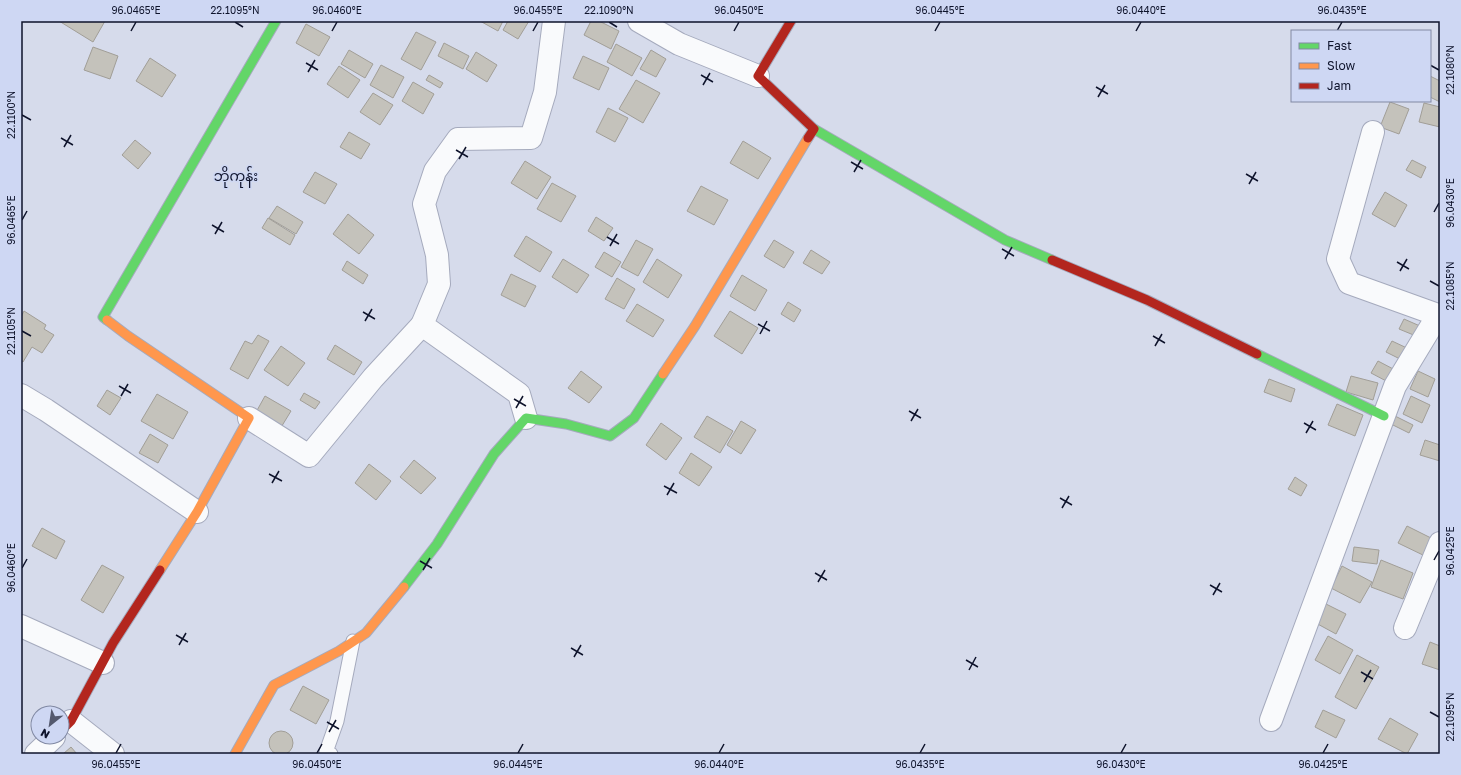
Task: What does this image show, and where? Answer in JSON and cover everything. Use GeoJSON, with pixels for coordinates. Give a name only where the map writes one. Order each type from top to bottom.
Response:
{"type":"FeatureCollection","features":[{"type":"Feature","properties":{"kind":"street"},"geometry":{"type":"LineString","coordinates":[[276,21],[103,317],[128,336],[249,418],[309,456],[373,378],[422,325],[439,284],[437,255],[424,204],[435,171],[458,139],[531,138],[545,92],[554,21]]}},
{"type":"Feature","properties":{"kind":"street"},"geometry":{"type":"LineString","coordinates":[[639,21],[679,44],[758,76],[814,129],[1005,240],[1147,300],[1384,416]]}},
{"type":"Feature","properties":{"kind":"street"},"geometry":{"type":"LineString","coordinates":[[758,76],[791,21]]}},
{"type":"Feature","properties":{"kind":"street"},"geometry":{"type":"LineString","coordinates":[[526,418],[566,424],[610,436],[634,418],[695,326],[814,129]]}},
{"type":"Feature","properties":{"kind":"street"},"geometry":{"type":"LineString","coordinates":[[1271,720],[1395,386],[1439,315],[1349,283],[1338,259],[1373,132]]}},
{"type":"Feature","properties":{"kind":"street"},"geometry":{"type":"LineString","coordinates":[[422,325],[519,394],[526,418]]}},
{"type":"Feature","properties":{"kind":"street"},"geometry":{"type":"LineString","coordinates":[[21,395],[46,410],[198,512]]}},
{"type":"Feature","properties":{"kind":"street"},"geometry":{"type":"LineString","coordinates":[[70,719],[113,644],[198,512],[249,418]]}},
{"type":"Feature","properties":{"kind":"street"},"geometry":{"type":"LineString","coordinates":[[235,754],[274,685],[338,651],[366,633],[394,600],[437,544],[494,454],[526,418]]}},
{"type":"Feature","properties":{"kind":"street"},"geometry":{"type":"LineString","coordinates":[[1405,628],[1440,543]]}},
{"type":"Feature","properties":{"kind":"street"},"geometry":{"type":"LineString","coordinates":[[21,626],[103,663]]}},
{"type":"Feature","properties":{"kind":"street"},"geometry":{"type":"LineString","coordinates":[[70,728],[113,754]]}},
{"type":"Feature","properties":{"kind":"street"},"geometry":{"type":"LineString","coordinates":[[36,754],[46,745]]}},
{"type":"Feature","properties":{"kind":"lane"},"geometry":{"type":"LineString","coordinates":[[331,754],[326,752],[337,721],[354,641]]}},
{"type":"Feature","properties":{"kind":"building"},"geometry":{"type":"Polygon","coordinates":[[[59,21],[105,21],[93,42],[59,21]]]}},
{"type":"Feature","properties":{"kind":"building"},"geometry":{"type":"Polygon","coordinates":[[[480,21],[503,21],[498,31],[480,21]]]}},
{"type":"Feature","properties":{"kind":"building"},"geometry":{"type":"Polygon","coordinates":[[[508,21],[529,21],[518,39],[503,30],[508,21]]]}},
{"type":"Feature","properties":{"kind":"building"},"geometry":{"type":"Polygon","coordinates":[[[591,21],[599,21],[619,31],[611,49],[584,35],[591,21]]]}},
{"type":"Feature","properties":{"kind":"building"},"geometry":{"type":"Polygon","coordinates":[[[306,24],[330,37],[319,56],[296,43],[306,24]]]}},
{"type":"Feature","properties":{"kind":"building"},"geometry":{"type":"Polygon","coordinates":[[[416,32],[436,42],[421,70],[401,59],[416,32]]]}},
{"type":"Feature","properties":{"kind":"building"},"geometry":{"type":"Polygon","coordinates":[[[444,43],[469,56],[463,69],[438,56],[444,43]]]}},
{"type":"Feature","properties":{"kind":"building"},"geometry":{"type":"Polygon","coordinates":[[[616,44],[642,58],[632,76],[607,62],[616,44]]]}},
{"type":"Feature","properties":{"kind":"building"},"geometry":{"type":"Polygon","coordinates":[[[93,47],[118,56],[110,79],[84,70],[93,47]]]}},
{"type":"Feature","properties":{"kind":"building"},"geometry":{"type":"Polygon","coordinates":[[[349,50],[373,64],[365,78],[341,64],[349,50]]]}},
{"type":"Feature","properties":{"kind":"building"},"geometry":{"type":"Polygon","coordinates":[[[651,50],[666,59],[656,77],[640,69],[651,50]]]}},
{"type":"Feature","properties":{"kind":"building"},"geometry":{"type":"Polygon","coordinates":[[[476,52],[497,65],[487,82],[466,69],[476,52]]]}},
{"type":"Feature","properties":{"kind":"building"},"geometry":{"type":"Polygon","coordinates":[[[583,56],[609,68],[599,90],[573,78],[583,56]]]}},
{"type":"Feature","properties":{"kind":"building"},"geometry":{"type":"Polygon","coordinates":[[[150,58],[176,75],[162,97],[136,81],[150,58]]]}},
{"type":"Feature","properties":{"kind":"building"},"geometry":{"type":"Polygon","coordinates":[[[381,65],[404,77],[393,98],[370,85],[381,65]]]}},
{"type":"Feature","properties":{"kind":"building"},"geometry":{"type":"Polygon","coordinates":[[[339,66],[360,80],[348,98],[327,84],[339,66]]]}},
{"type":"Feature","properties":{"kind":"building"},"geometry":{"type":"Polygon","coordinates":[[[429,75],[443,83],[440,88],[426,80],[429,75]]]}},
{"type":"Feature","properties":{"kind":"building"},"geometry":{"type":"Polygon","coordinates":[[[1431,76],[1440,81],[1440,102],[1431,98],[1431,76]]]}},
{"type":"Feature","properties":{"kind":"building"},"geometry":{"type":"Polygon","coordinates":[[[636,80],[660,93],[643,123],[619,109],[636,80]]]}},
{"type":"Feature","properties":{"kind":"building"},"geometry":{"type":"Polygon","coordinates":[[[413,82],[434,94],[423,114],[402,101],[413,82]]]}},
{"type":"Feature","properties":{"kind":"building"},"geometry":{"type":"Polygon","coordinates":[[[373,93],[393,105],[380,125],[360,112],[373,93]]]}},
{"type":"Feature","properties":{"kind":"building"},"geometry":{"type":"Polygon","coordinates":[[[1390,102],[1409,109],[1399,134],[1380,127],[1390,102]]]}},
{"type":"Feature","properties":{"kind":"building"},"geometry":{"type":"Polygon","coordinates":[[[1424,103],[1440,107],[1440,127],[1419,122],[1424,103]]]}},
{"type":"Feature","properties":{"kind":"building"},"geometry":{"type":"Polygon","coordinates":[[[608,108],[628,118],[615,142],[596,132],[608,108]]]}},
{"type":"Feature","properties":{"kind":"building"},"geometry":{"type":"Polygon","coordinates":[[[349,132],[370,144],[361,159],[340,147],[349,132]]]}},
{"type":"Feature","properties":{"kind":"building"},"geometry":{"type":"Polygon","coordinates":[[[135,140],[151,153],[138,169],[122,155],[135,140]]]}},
{"type":"Feature","properties":{"kind":"building"},"geometry":{"type":"Polygon","coordinates":[[[743,141],[771,158],[758,179],[730,163],[743,141]]]}},
{"type":"Feature","properties":{"kind":"building"},"geometry":{"type":"Polygon","coordinates":[[[1412,160],[1426,167],[1421,178],[1406,170],[1412,160]]]}},
{"type":"Feature","properties":{"kind":"building"},"geometry":{"type":"Polygon","coordinates":[[[525,161],[551,177],[537,199],[511,183],[525,161]]]}},
{"type":"Feature","properties":{"kind":"building"},"geometry":{"type":"Polygon","coordinates":[[[315,172],[337,184],[325,204],[303,192],[315,172]]]}},
{"type":"Feature","properties":{"kind":"building"},"geometry":{"type":"Polygon","coordinates":[[[552,183],[576,196],[561,222],[537,209],[552,183]]]}},
{"type":"Feature","properties":{"kind":"building"},"geometry":{"type":"Polygon","coordinates":[[[701,186],[728,200],[714,225],[687,211],[701,186]]]}},
{"type":"Feature","properties":{"kind":"building"},"geometry":{"type":"Polygon","coordinates":[[[1385,192],[1407,205],[1395,227],[1372,214],[1385,192]]]}},
{"type":"Feature","properties":{"kind":"building"},"geometry":{"type":"Polygon","coordinates":[[[277,206],[303,222],[296,234],[269,218],[277,206]]]}},
{"type":"Feature","properties":{"kind":"building"},"geometry":{"type":"Polygon","coordinates":[[[348,214],[374,235],[359,254],[333,234],[348,214]]]}},
{"type":"Feature","properties":{"kind":"building"},"geometry":{"type":"Polygon","coordinates":[[[596,217],[613,228],[604,241],[588,231],[596,217]]]}},
{"type":"Feature","properties":{"kind":"building"},"geometry":{"type":"Polygon","coordinates":[[[268,218],[295,235],[290,245],[262,228],[268,218]]]}},
{"type":"Feature","properties":{"kind":"building"},"geometry":{"type":"Polygon","coordinates":[[[526,236],[552,252],[540,272],[514,256],[526,236]]]}},
{"type":"Feature","properties":{"kind":"building"},"geometry":{"type":"Polygon","coordinates":[[[636,240],[653,249],[638,276],[621,267],[636,240]]]}},
{"type":"Feature","properties":{"kind":"building"},"geometry":{"type":"Polygon","coordinates":[[[774,240],[794,252],[784,268],[764,256],[774,240]]]}},
{"type":"Feature","properties":{"kind":"building"},"geometry":{"type":"Polygon","coordinates":[[[811,250],[830,262],[822,274],[803,263],[811,250]]]}},
{"type":"Feature","properties":{"kind":"building"},"geometry":{"type":"Polygon","coordinates":[[[604,252],[621,262],[612,277],[595,267],[604,252]]]}},
{"type":"Feature","properties":{"kind":"building"},"geometry":{"type":"Polygon","coordinates":[[[563,259],[589,275],[577,293],[552,277],[563,259]]]}},
{"type":"Feature","properties":{"kind":"building"},"geometry":{"type":"Polygon","coordinates":[[[657,259],[682,275],[668,298],[643,282],[657,259]]]}},
{"type":"Feature","properties":{"kind":"building"},"geometry":{"type":"Polygon","coordinates":[[[347,261],[368,275],[363,284],[342,270],[347,261]]]}},
{"type":"Feature","properties":{"kind":"building"},"geometry":{"type":"Polygon","coordinates":[[[511,274],[536,286],[525,307],[501,295],[511,274]]]}},
{"type":"Feature","properties":{"kind":"building"},"geometry":{"type":"Polygon","coordinates":[[[742,275],[767,290],[755,311],[730,296],[742,275]]]}},
{"type":"Feature","properties":{"kind":"building"},"geometry":{"type":"Polygon","coordinates":[[[617,278],[635,289],[624,309],[605,299],[617,278]]]}},
{"type":"Feature","properties":{"kind":"building"},"geometry":{"type":"Polygon","coordinates":[[[788,302],[801,310],[794,322],[781,314],[788,302]]]}},
{"type":"Feature","properties":{"kind":"building"},"geometry":{"type":"Polygon","coordinates":[[[637,304],[664,320],[653,337],[626,321],[637,304]]]}},
{"type":"Feature","properties":{"kind":"building"},"geometry":{"type":"Polygon","coordinates":[[[24,311],[46,325],[44,329],[54,335],[42,353],[32,347],[23,362],[21,361],[21,317],[24,311]]]}},
{"type":"Feature","properties":{"kind":"building"},"geometry":{"type":"Polygon","coordinates":[[[730,311],[758,328],[742,354],[714,336],[730,311]]]}},
{"type":"Feature","properties":{"kind":"building"},"geometry":{"type":"Polygon","coordinates":[[[1404,319],[1420,326],[1416,336],[1399,329],[1404,319]]]}},
{"type":"Feature","properties":{"kind":"building"},"geometry":{"type":"Polygon","coordinates":[[[258,335],[269,341],[248,379],[230,369],[245,341],[252,344],[258,335]]]}},
{"type":"Feature","properties":{"kind":"building"},"geometry":{"type":"Polygon","coordinates":[[[1392,341],[1409,349],[1404,361],[1386,352],[1392,341]]]}},
{"type":"Feature","properties":{"kind":"building"},"geometry":{"type":"Polygon","coordinates":[[[335,345],[362,362],[354,375],[327,359],[335,345]]]}},
{"type":"Feature","properties":{"kind":"building"},"geometry":{"type":"Polygon","coordinates":[[[281,346],[305,363],[288,386],[264,370],[281,346]]]}},
{"type":"Feature","properties":{"kind":"building"},"geometry":{"type":"Polygon","coordinates":[[[1378,361],[1397,371],[1390,383],[1371,373],[1378,361]]]}},
{"type":"Feature","properties":{"kind":"building"},"geometry":{"type":"Polygon","coordinates":[[[581,371],[602,387],[589,403],[568,388],[581,371]]]}},
{"type":"Feature","properties":{"kind":"building"},"geometry":{"type":"Polygon","coordinates":[[[1418,371],[1435,379],[1428,397],[1410,389],[1418,371]]]}},
{"type":"Feature","properties":{"kind":"building"},"geometry":{"type":"Polygon","coordinates":[[[1351,376],[1378,383],[1373,400],[1346,392],[1351,376]]]}},
{"type":"Feature","properties":{"kind":"building"},"geometry":{"type":"Polygon","coordinates":[[[1269,379],[1295,389],[1291,402],[1264,392],[1269,379]]]}},
{"type":"Feature","properties":{"kind":"building"},"geometry":{"type":"Polygon","coordinates":[[[107,390],[121,398],[110,415],[97,406],[107,390]]]}},
{"type":"Feature","properties":{"kind":"building"},"geometry":{"type":"Polygon","coordinates":[[[304,393],[320,402],[315,409],[300,400],[304,393]]]}},
{"type":"Feature","properties":{"kind":"building"},"geometry":{"type":"Polygon","coordinates":[[[157,394],[188,412],[173,439],[141,421],[157,394]]]}},
{"type":"Feature","properties":{"kind":"building"},"geometry":{"type":"Polygon","coordinates":[[[265,396],[291,411],[280,429],[255,414],[265,396]]]}},
{"type":"Feature","properties":{"kind":"building"},"geometry":{"type":"Polygon","coordinates":[[[1411,396],[1430,405],[1422,423],[1403,414],[1411,396]]]}},
{"type":"Feature","properties":{"kind":"building"},"geometry":{"type":"Polygon","coordinates":[[[1337,404],[1363,415],[1355,436],[1328,425],[1337,404]]]}},
{"type":"Feature","properties":{"kind":"building"},"geometry":{"type":"Polygon","coordinates":[[[707,416],[733,431],[720,453],[694,437],[707,416]]]}},
{"type":"Feature","properties":{"kind":"building"},"geometry":{"type":"Polygon","coordinates":[[[1395,416],[1413,425],[1409,433],[1391,424],[1395,416]]]}},
{"type":"Feature","properties":{"kind":"building"},"geometry":{"type":"Polygon","coordinates":[[[741,421],[756,430],[741,454],[727,445],[741,421]]]}},
{"type":"Feature","properties":{"kind":"building"},"geometry":{"type":"Polygon","coordinates":[[[661,423],[682,438],[666,460],[646,445],[661,423]]]}},
{"type":"Feature","properties":{"kind":"building"},"geometry":{"type":"Polygon","coordinates":[[[150,434],[168,445],[158,463],[139,453],[150,434]]]}},
{"type":"Feature","properties":{"kind":"building"},"geometry":{"type":"Polygon","coordinates":[[[1425,440],[1440,445],[1440,461],[1420,455],[1425,440]]]}},
{"type":"Feature","properties":{"kind":"building"},"geometry":{"type":"Polygon","coordinates":[[[691,453],[712,467],[699,486],[679,473],[691,453]]]}},
{"type":"Feature","properties":{"kind":"building"},"geometry":{"type":"Polygon","coordinates":[[[414,460],[436,478],[421,494],[400,477],[414,460]]]}},
{"type":"Feature","properties":{"kind":"building"},"geometry":{"type":"Polygon","coordinates":[[[369,464],[391,481],[376,500],[355,483],[369,464]]]}},
{"type":"Feature","properties":{"kind":"building"},"geometry":{"type":"Polygon","coordinates":[[[1295,477],[1307,485],[1301,496],[1288,489],[1295,477]]]}},
{"type":"Feature","properties":{"kind":"building"},"geometry":{"type":"Polygon","coordinates":[[[1407,526],[1433,539],[1425,556],[1398,543],[1407,526]]]}},
{"type":"Feature","properties":{"kind":"building"},"geometry":{"type":"Polygon","coordinates":[[[42,528],[65,541],[56,559],[32,546],[42,528]]]}},
{"type":"Feature","properties":{"kind":"building"},"geometry":{"type":"Polygon","coordinates":[[[1354,547],[1379,550],[1377,564],[1352,561],[1354,547]]]}},
{"type":"Feature","properties":{"kind":"building"},"geometry":{"type":"Polygon","coordinates":[[[1381,560],[1413,573],[1403,599],[1371,587],[1381,560]]]}},
{"type":"Feature","properties":{"kind":"building"},"geometry":{"type":"Polygon","coordinates":[[[102,565],[124,577],[103,613],[81,600],[102,565]]]}},
{"type":"Feature","properties":{"kind":"building"},"geometry":{"type":"Polygon","coordinates":[[[1342,566],[1372,582],[1360,603],[1331,588],[1342,566]]]}},
{"type":"Feature","properties":{"kind":"building"},"geometry":{"type":"Polygon","coordinates":[[[1324,603],[1346,614],[1336,634],[1314,622],[1324,603]]]}},
{"type":"Feature","properties":{"kind":"building"},"geometry":{"type":"Polygon","coordinates":[[[1328,636],[1353,650],[1340,674],[1315,660],[1328,636]]]}},
{"type":"Feature","properties":{"kind":"building"},"geometry":{"type":"Polygon","coordinates":[[[1430,642],[1440,646],[1440,670],[1422,664],[1430,642]]]}},
{"type":"Feature","properties":{"kind":"building"},"geometry":{"type":"Polygon","coordinates":[[[1357,655],[1379,667],[1356,709],[1335,697],[1357,655]]]}},
{"type":"Feature","properties":{"kind":"building"},"geometry":{"type":"Polygon","coordinates":[[[303,686],[329,700],[316,724],[290,710],[303,686]]]}},
{"type":"Feature","properties":{"kind":"building"},"geometry":{"type":"Polygon","coordinates":[[[1323,710],[1345,720],[1336,738],[1315,727],[1323,710]]]}},
{"type":"Feature","properties":{"kind":"building"},"geometry":{"type":"Polygon","coordinates":[[[1390,718],[1418,734],[1407,754],[1378,739],[1390,718]]]}},
{"type":"Feature","properties":{"kind":"building"},"geometry":{"type":"Polygon","coordinates":[[[281,731],[289,735],[293,743],[289,751],[281,755],[273,751],[269,743],[273,735],[281,731]]]}},
{"type":"Feature","properties":{"kind":"building"},"geometry":{"type":"Polygon","coordinates":[[[71,747],[77,754],[63,754],[71,747]]]}},
{"type":"Feature","properties":{"kind":"traffic: fast"},"geometry":{"type":"LineString","coordinates":[[107,320],[103,317],[276,21]]}},
{"type":"Feature","properties":{"kind":"traffic: fast"},"geometry":{"type":"LineString","coordinates":[[814,129],[1005,240],[1052,260]]}},
{"type":"Feature","properties":{"kind":"traffic: fast"},"geometry":{"type":"LineString","coordinates":[[1257,354],[1384,416]]}},
{"type":"Feature","properties":{"kind":"traffic: fast"},"geometry":{"type":"LineString","coordinates":[[404,587],[437,544],[494,454],[526,418],[566,424],[610,436],[634,418],[663,374]]}},
{"type":"Feature","properties":{"kind":"traffic: slow"},"geometry":{"type":"LineString","coordinates":[[663,374],[695,326],[808,138]]}},
{"type":"Feature","properties":{"kind":"traffic: slow"},"geometry":{"type":"LineString","coordinates":[[107,320],[128,336],[249,418],[197,512],[160,570]]}},
{"type":"Feature","properties":{"kind":"traffic: slow"},"geometry":{"type":"LineString","coordinates":[[235,754],[274,685],[339,651],[366,633],[404,587]]}},
{"type":"Feature","properties":{"kind":"traffic: jam"},"geometry":{"type":"LineString","coordinates":[[791,21],[758,76],[814,129],[808,138]]}},
{"type":"Feature","properties":{"kind":"traffic: jam"},"geometry":{"type":"LineString","coordinates":[[1052,260],[1147,300],[1257,354]]}},
{"type":"Feature","properties":{"kind":"traffic: jam"},"geometry":{"type":"LineString","coordinates":[[70,722],[113,643],[160,570]]}},
{"type":"Feature","properties":{"kind":"district","name":"ဘိုကုန်း"},"geometry":{"type":"Point","coordinates":[236,176]}}]}
